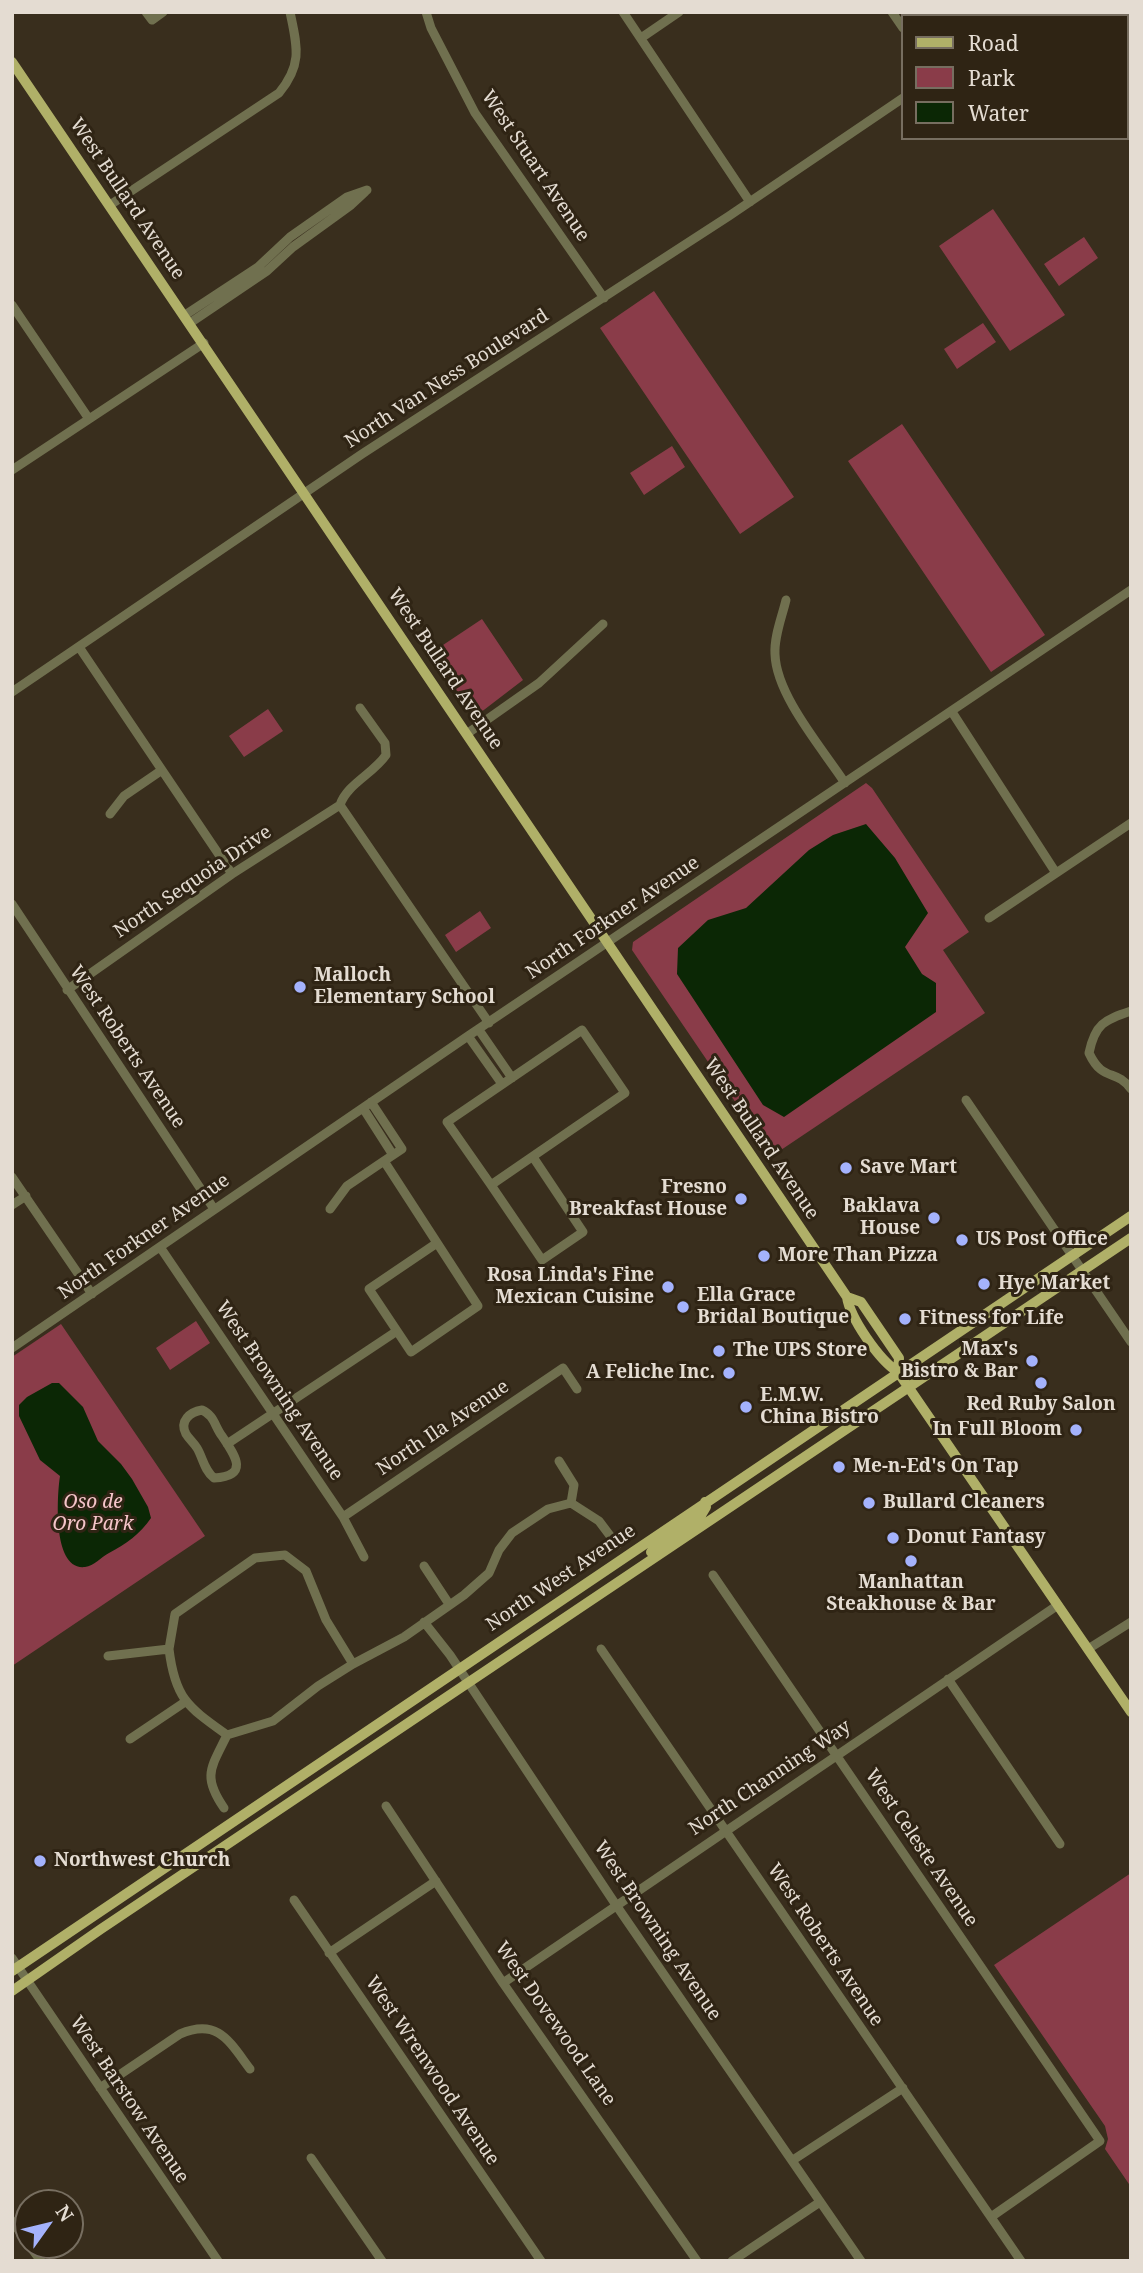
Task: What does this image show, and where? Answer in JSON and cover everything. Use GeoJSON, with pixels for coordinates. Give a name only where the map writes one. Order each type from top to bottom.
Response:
{"type":"FeatureCollection","features":[{"type":"Feature","properties":{"kind":"main road","name":"West Bullard Avenue"},"geometry":{"type":"LineString","coordinates":[[12,62],[847,1297],[861,1302],[899,1358],[898,1372],[1131,1712]]}},
{"type":"Feature","properties":{"kind":"main road","name":"North West Avenue"},"geometry":{"type":"LineString","coordinates":[[14,1965],[1131,1216]]}},
{"type":"Feature","properties":{"kind":"main road","name":"North West Avenue"},"geometry":{"type":"LineString","coordinates":[[12,1991],[1131,1238]]}},
{"type":"Feature","properties":{"kind":"main road"},"geometry":{"type":"LineString","coordinates":[[584,1606],[612,1579],[700,1517],[706,1507],[705,1502]]}},
{"type":"Feature","properties":{"kind":"street"},"geometry":{"type":"LineString","coordinates":[[149,16],[163,12]]}},
{"type":"Feature","properties":{"kind":"street"},"geometry":{"type":"LineString","coordinates":[[110,205],[279,93],[296,66],[298,52],[290,12]]}},
{"type":"Feature","properties":{"kind":"street","name":"West Stuart Avenue"},"geometry":{"type":"LineString","coordinates":[[426,12],[431,28],[475,113],[604,298]]}},
{"type":"Feature","properties":{"kind":"street"},"geometry":{"type":"LineString","coordinates":[[623,12],[750,202]]}},
{"type":"Feature","properties":{"kind":"street"},"geometry":{"type":"LineString","coordinates":[[641,38],[679,12]]}},
{"type":"Feature","properties":{"kind":"street"},"geometry":{"type":"LineString","coordinates":[[892,12],[902,27]]}},
{"type":"Feature","properties":{"kind":"street","name":"North Van Ness Boulevard"},"geometry":{"type":"LineString","coordinates":[[12,692],[362,454],[750,202],[902,99]]}},
{"type":"Feature","properties":{"kind":"street"},"geometry":{"type":"LineString","coordinates":[[188,319],[250,277],[330,215]]}},
{"type":"Feature","properties":{"kind":"street"},"geometry":{"type":"LineString","coordinates":[[12,305],[89,419]]}},
{"type":"Feature","properties":{"kind":"street"},"geometry":{"type":"LineString","coordinates":[[12,470],[204,343]]}},
{"type":"Feature","properties":{"kind":"street","name":"North Forkner Avenue"},"geometry":{"type":"LineString","coordinates":[[12,1348],[1131,590]]}},
{"type":"Feature","properties":{"kind":"street"},"geometry":{"type":"LineString","coordinates":[[786,600],[774,651],[776,672],[792,704],[845,783]]}},
{"type":"Feature","properties":{"kind":"street"},"geometry":{"type":"LineString","coordinates":[[468,733],[539,683],[603,624]]}},
{"type":"Feature","properties":{"kind":"street"},"geometry":{"type":"LineString","coordinates":[[79,647],[232,874]]}},
{"type":"Feature","properties":{"kind":"street","name":"North Sequoia Drive"},"geometry":{"type":"LineString","coordinates":[[67,990],[232,874],[340,805],[343,796],[386,755],[385,743],[360,708]]}},
{"type":"Feature","properties":{"kind":"street"},"geometry":{"type":"LineString","coordinates":[[952,712],[1056,873]]}},
{"type":"Feature","properties":{"kind":"street"},"geometry":{"type":"LineString","coordinates":[[110,814],[124,796],[162,770]]}},
{"type":"Feature","properties":{"kind":"street"},"geometry":{"type":"LineString","coordinates":[[340,805],[489,1023]]}},
{"type":"Feature","properties":{"kind":"street"},"geometry":{"type":"LineString","coordinates":[[989,918],[1131,823]]}},
{"type":"Feature","properties":{"kind":"street","name":"West Roberts Avenue"},"geometry":{"type":"LineString","coordinates":[[12,904],[214,1209]]}},
{"type":"Feature","properties":{"kind":"street"},"geometry":{"type":"LineString","coordinates":[[1131,1012],[1110,1018],[1096,1028],[1088,1053],[1101,1073],[1125,1081],[1131,1089]]}},
{"type":"Feature","properties":{"kind":"street"},"geometry":{"type":"LineString","coordinates":[[478,1030],[512,1078]]}},
{"type":"Feature","properties":{"kind":"street"},"geometry":{"type":"LineString","coordinates":[[491,1185],[625,1093],[582,1030],[447,1122],[542,1260],[583,1232],[533,1157]]}},
{"type":"Feature","properties":{"kind":"street"},"geometry":{"type":"LineString","coordinates":[[468,1037],[502,1084]]}},
{"type":"Feature","properties":{"kind":"street"},"geometry":{"type":"LineString","coordinates":[[966,1100],[1131,1342]]}},
{"type":"Feature","properties":{"kind":"street"},"geometry":{"type":"LineString","coordinates":[[330,1209],[347,1186],[402,1149],[367,1105]]}},
{"type":"Feature","properties":{"kind":"street"},"geometry":{"type":"LineString","coordinates":[[367,1105],[393,1155]]}},
{"type":"Feature","properties":{"kind":"street"},"geometry":{"type":"LineString","coordinates":[[383,1161],[437,1243],[478,1306],[411,1352],[369,1289],[437,1243]]}},
{"type":"Feature","properties":{"kind":"street"},"geometry":{"type":"LineString","coordinates":[[12,1177],[92,1294]]}},
{"type":"Feature","properties":{"kind":"street"},"geometry":{"type":"LineString","coordinates":[[12,1205],[26,1196]]}},
{"type":"Feature","properties":{"kind":"street","name":"West Browning Avenue"},"geometry":{"type":"LineString","coordinates":[[160,1247],[343,1517],[364,1557]]}},
{"type":"Feature","properties":{"kind":"street"},"geometry":{"type":"LineString","coordinates":[[227,1444],[397,1331]]}},
{"type":"Feature","properties":{"kind":"street","name":"North Ila Avenue"},"geometry":{"type":"LineString","coordinates":[[343,1517],[563,1368],[577,1389]]}},
{"type":"Feature","properties":{"kind":"street"},"geometry":{"type":"LineString","coordinates":[[197,1411],[208,1413],[227,1444],[236,1456],[236,1466],[228,1476],[214,1478],[207,1473],[198,1450],[185,1433],[185,1419],[197,1411]]}},
{"type":"Feature","properties":{"kind":"street"},"geometry":{"type":"LineString","coordinates":[[559,1461],[574,1485],[571,1503]]}},
{"type":"Feature","properties":{"kind":"street"},"geometry":{"type":"LineString","coordinates":[[224,1808],[211,1790],[211,1768],[227,1735],[273,1721],[318,1686],[404,1637],[489,1573],[499,1550],[512,1533],[548,1509],[571,1503],[599,1521],[617,1545]]}},
{"type":"Feature","properties":{"kind":"street"},"geometry":{"type":"LineString","coordinates":[[227,1735],[185,1702],[172,1676],[169,1649],[176,1614],[255,1558],[285,1555],[306,1571],[326,1620],[353,1664]]}},
{"type":"Feature","properties":{"kind":"street"},"geometry":{"type":"LineString","coordinates":[[424,1566],[449,1604]]}},
{"type":"Feature","properties":{"kind":"street","name":"West Celeste Avenue"},"geometry":{"type":"LineString","coordinates":[[713,1575],[1100,2141],[991,2217]]}},
{"type":"Feature","properties":{"kind":"street","name":"North Channing Way"},"geometry":{"type":"LineString","coordinates":[[503,1983],[1058,1605]]}},
{"type":"Feature","properties":{"kind":"street","name":"West Browning Avenue"},"geometry":{"type":"LineString","coordinates":[[424,1622],[459,1669],[616,1905],[860,2261]]}},
{"type":"Feature","properties":{"kind":"street"},"geometry":{"type":"LineString","coordinates":[[1088,1649],[1131,1622]]}},
{"type":"Feature","properties":{"kind":"street"},"geometry":{"type":"LineString","coordinates":[[107,1656],[169,1649]]}},
{"type":"Feature","properties":{"kind":"street","name":"West Roberts Avenue"},"geometry":{"type":"LineString","coordinates":[[601,1649],[1021,2261]]}},
{"type":"Feature","properties":{"kind":"street"},"geometry":{"type":"LineString","coordinates":[[948,1679],[1060,1844]]}},
{"type":"Feature","properties":{"kind":"street"},"geometry":{"type":"LineString","coordinates":[[130,1740],[185,1702]]}},
{"type":"Feature","properties":{"kind":"street","name":"West Dovewood Lane"},"geometry":{"type":"LineString","coordinates":[[386,1806],[503,1983],[697,2261]]}},
{"type":"Feature","properties":{"kind":"street"},"geometry":{"type":"LineString","coordinates":[[329,1953],[436,1881]]}},
{"type":"Feature","properties":{"kind":"street","name":"West Wrenwood Avenue"},"geometry":{"type":"LineString","coordinates":[[295,1900],[541,2261]]}},
{"type":"Feature","properties":{"kind":"street","name":"West Barstow Avenue"},"geometry":{"type":"LineString","coordinates":[[14,1965],[28,1981],[218,2261]]}},
{"type":"Feature","properties":{"kind":"street"},"geometry":{"type":"LineString","coordinates":[[100,2088],[180,2034],[207,2027],[230,2042],[250,2069]]}},
{"type":"Feature","properties":{"kind":"street"},"geometry":{"type":"LineString","coordinates":[[793,2160],[903,2088]]}},
{"type":"Feature","properties":{"kind":"street"},"geometry":{"type":"LineString","coordinates":[[311,2158],[382,2261]]}},
{"type":"Feature","properties":{"kind":"street"},"geometry":{"type":"LineString","coordinates":[[732,2261],[820,2202]]}},
{"type":"Feature","properties":{"kind":"green space"},"geometry":{"type":"Polygon","coordinates":[[[993,209],[1065,315],[1010,351],[939,246],[993,209]]]}},
{"type":"Feature","properties":{"kind":"green space"},"geometry":{"type":"Polygon","coordinates":[[[1084,237],[1098,258],[1059,286],[1044,264],[1084,237]]]}},
{"type":"Feature","properties":{"kind":"green space"},"geometry":{"type":"Polygon","coordinates":[[[654,291],[794,497],[740,534],[600,328],[654,291]]]}},
{"type":"Feature","properties":{"kind":"green space"},"geometry":{"type":"Polygon","coordinates":[[[983,323],[996,342],[957,369],[944,349],[983,323]]]}},
{"type":"Feature","properties":{"kind":"green space"},"geometry":{"type":"Polygon","coordinates":[[[902,424],[1045,635],[991,672],[848,461],[902,424]]]}},
{"type":"Feature","properties":{"kind":"green space"},"geometry":{"type":"Polygon","coordinates":[[[672,446],[685,467],[644,495],[630,473],[672,446]]]}},
{"type":"Feature","properties":{"kind":"green space"},"geometry":{"type":"Polygon","coordinates":[[[482,619],[523,680],[474,716],[431,653],[482,619]]]}},
{"type":"Feature","properties":{"kind":"green space"},"geometry":{"type":"Polygon","coordinates":[[[268,709],[283,731],[244,757],[229,736],[268,709]]]}},
{"type":"Feature","properties":{"kind":"green space"},"geometry":{"type":"Polygon","coordinates":[[[866,783],[969,932],[943,950],[985,1013],[772,1156],[632,950],[633,942],[866,783]]]}},
{"type":"Feature","properties":{"kind":"green space"},"geometry":{"type":"Polygon","coordinates":[[[480,911],[491,928],[456,952],[445,935],[480,911]]]}},
{"type":"Feature","properties":{"kind":"green space"},"geometry":{"type":"Polygon","coordinates":[[[196,1321],[210,1343],[170,1370],[156,1348],[196,1321]]]}},
{"type":"Feature","properties":{"kind":"green space","name":"Oso de Oro Park"},"geometry":{"type":"Polygon","coordinates":[[[61,1324],[205,1536],[12,1666],[12,1357],[61,1324]]]}},
{"type":"Feature","properties":{"kind":"green space"},"geometry":{"type":"Polygon","coordinates":[[[1131,1873],[1131,2187],[1105,2149],[1108,2139],[1105,2126],[994,1965],[1131,1873]]]}},
{"type":"Feature","properties":{"kind":"water"},"geometry":{"type":"Polygon","coordinates":[[[866,824],[895,858],[928,913],[905,947],[922,974],[936,983],[936,1012],[784,1117],[763,1105],[677,974],[678,948],[708,920],[746,908],[809,850],[833,835],[866,824]]]}},
{"type":"Feature","properties":{"kind":"water"},"geometry":{"type":"Polygon","coordinates":[[[52,1383],[59,1383],[83,1407],[98,1441],[132,1479],[148,1507],[151,1518],[127,1542],[85,1567],[74,1565],[62,1545],[58,1514],[60,1476],[40,1460],[19,1416],[19,1405],[27,1397],[52,1383]]]}},
{"type":"Feature","properties":{"kind":"place","name":"Malloch Elementary School"},"geometry":{"type":"Point","coordinates":[300,987]}},
{"type":"Feature","properties":{"kind":"place","name":"Save Mart"},"geometry":{"type":"Point","coordinates":[846,1168]}},
{"type":"Feature","properties":{"kind":"place","name":"Fresno Breakfast House"},"geometry":{"type":"Point","coordinates":[741,1199]}},
{"type":"Feature","properties":{"kind":"place","name":"Baklava House"},"geometry":{"type":"Point","coordinates":[934,1218]}},
{"type":"Feature","properties":{"kind":"place","name":"US Post Office"},"geometry":{"type":"Point","coordinates":[962,1240]}},
{"type":"Feature","properties":{"kind":"place","name":"More Than Pizza"},"geometry":{"type":"Point","coordinates":[764,1256]}},
{"type":"Feature","properties":{"kind":"place","name":"Hye Market"},"geometry":{"type":"Point","coordinates":[984,1284]}},
{"type":"Feature","properties":{"kind":"place","name":"Rosa Linda's Fine Mexican Cuisine"},"geometry":{"type":"Point","coordinates":[668,1287]}},
{"type":"Feature","properties":{"kind":"place","name":"Ella Grace Bridal Boutique"},"geometry":{"type":"Point","coordinates":[683,1307]}},
{"type":"Feature","properties":{"kind":"place","name":"Fitness for Life"},"geometry":{"type":"Point","coordinates":[905,1319]}},
{"type":"Feature","properties":{"kind":"place","name":"The UPS Store"},"geometry":{"type":"Point","coordinates":[719,1351]}},
{"type":"Feature","properties":{"kind":"place","name":"Max's Bistro & Bar"},"geometry":{"type":"Point","coordinates":[1032,1361]}},
{"type":"Feature","properties":{"kind":"place","name":"A Feliche Inc."},"geometry":{"type":"Point","coordinates":[729,1373]}},
{"type":"Feature","properties":{"kind":"place","name":"Red Ruby Salon"},"geometry":{"type":"Point","coordinates":[1041,1383]}},
{"type":"Feature","properties":{"kind":"place","name":"E.M.W. China Bistro"},"geometry":{"type":"Point","coordinates":[746,1407]}},
{"type":"Feature","properties":{"kind":"place","name":"In Full Bloom"},"geometry":{"type":"Point","coordinates":[1076,1430]}},
{"type":"Feature","properties":{"kind":"place","name":"Me-n-Ed's On Tap"},"geometry":{"type":"Point","coordinates":[839,1467]}},
{"type":"Feature","properties":{"kind":"place","name":"Bullard Cleaners"},"geometry":{"type":"Point","coordinates":[869,1503]}},
{"type":"Feature","properties":{"kind":"place","name":"Donut Fantasy"},"geometry":{"type":"Point","coordinates":[893,1538]}},
{"type":"Feature","properties":{"kind":"place","name":"Manhattan Steakhouse & Bar"},"geometry":{"type":"Point","coordinates":[911,1561]}},
{"type":"Feature","properties":{"kind":"place","name":"Northwest Church"},"geometry":{"type":"Point","coordinates":[40,1861]}}]}
